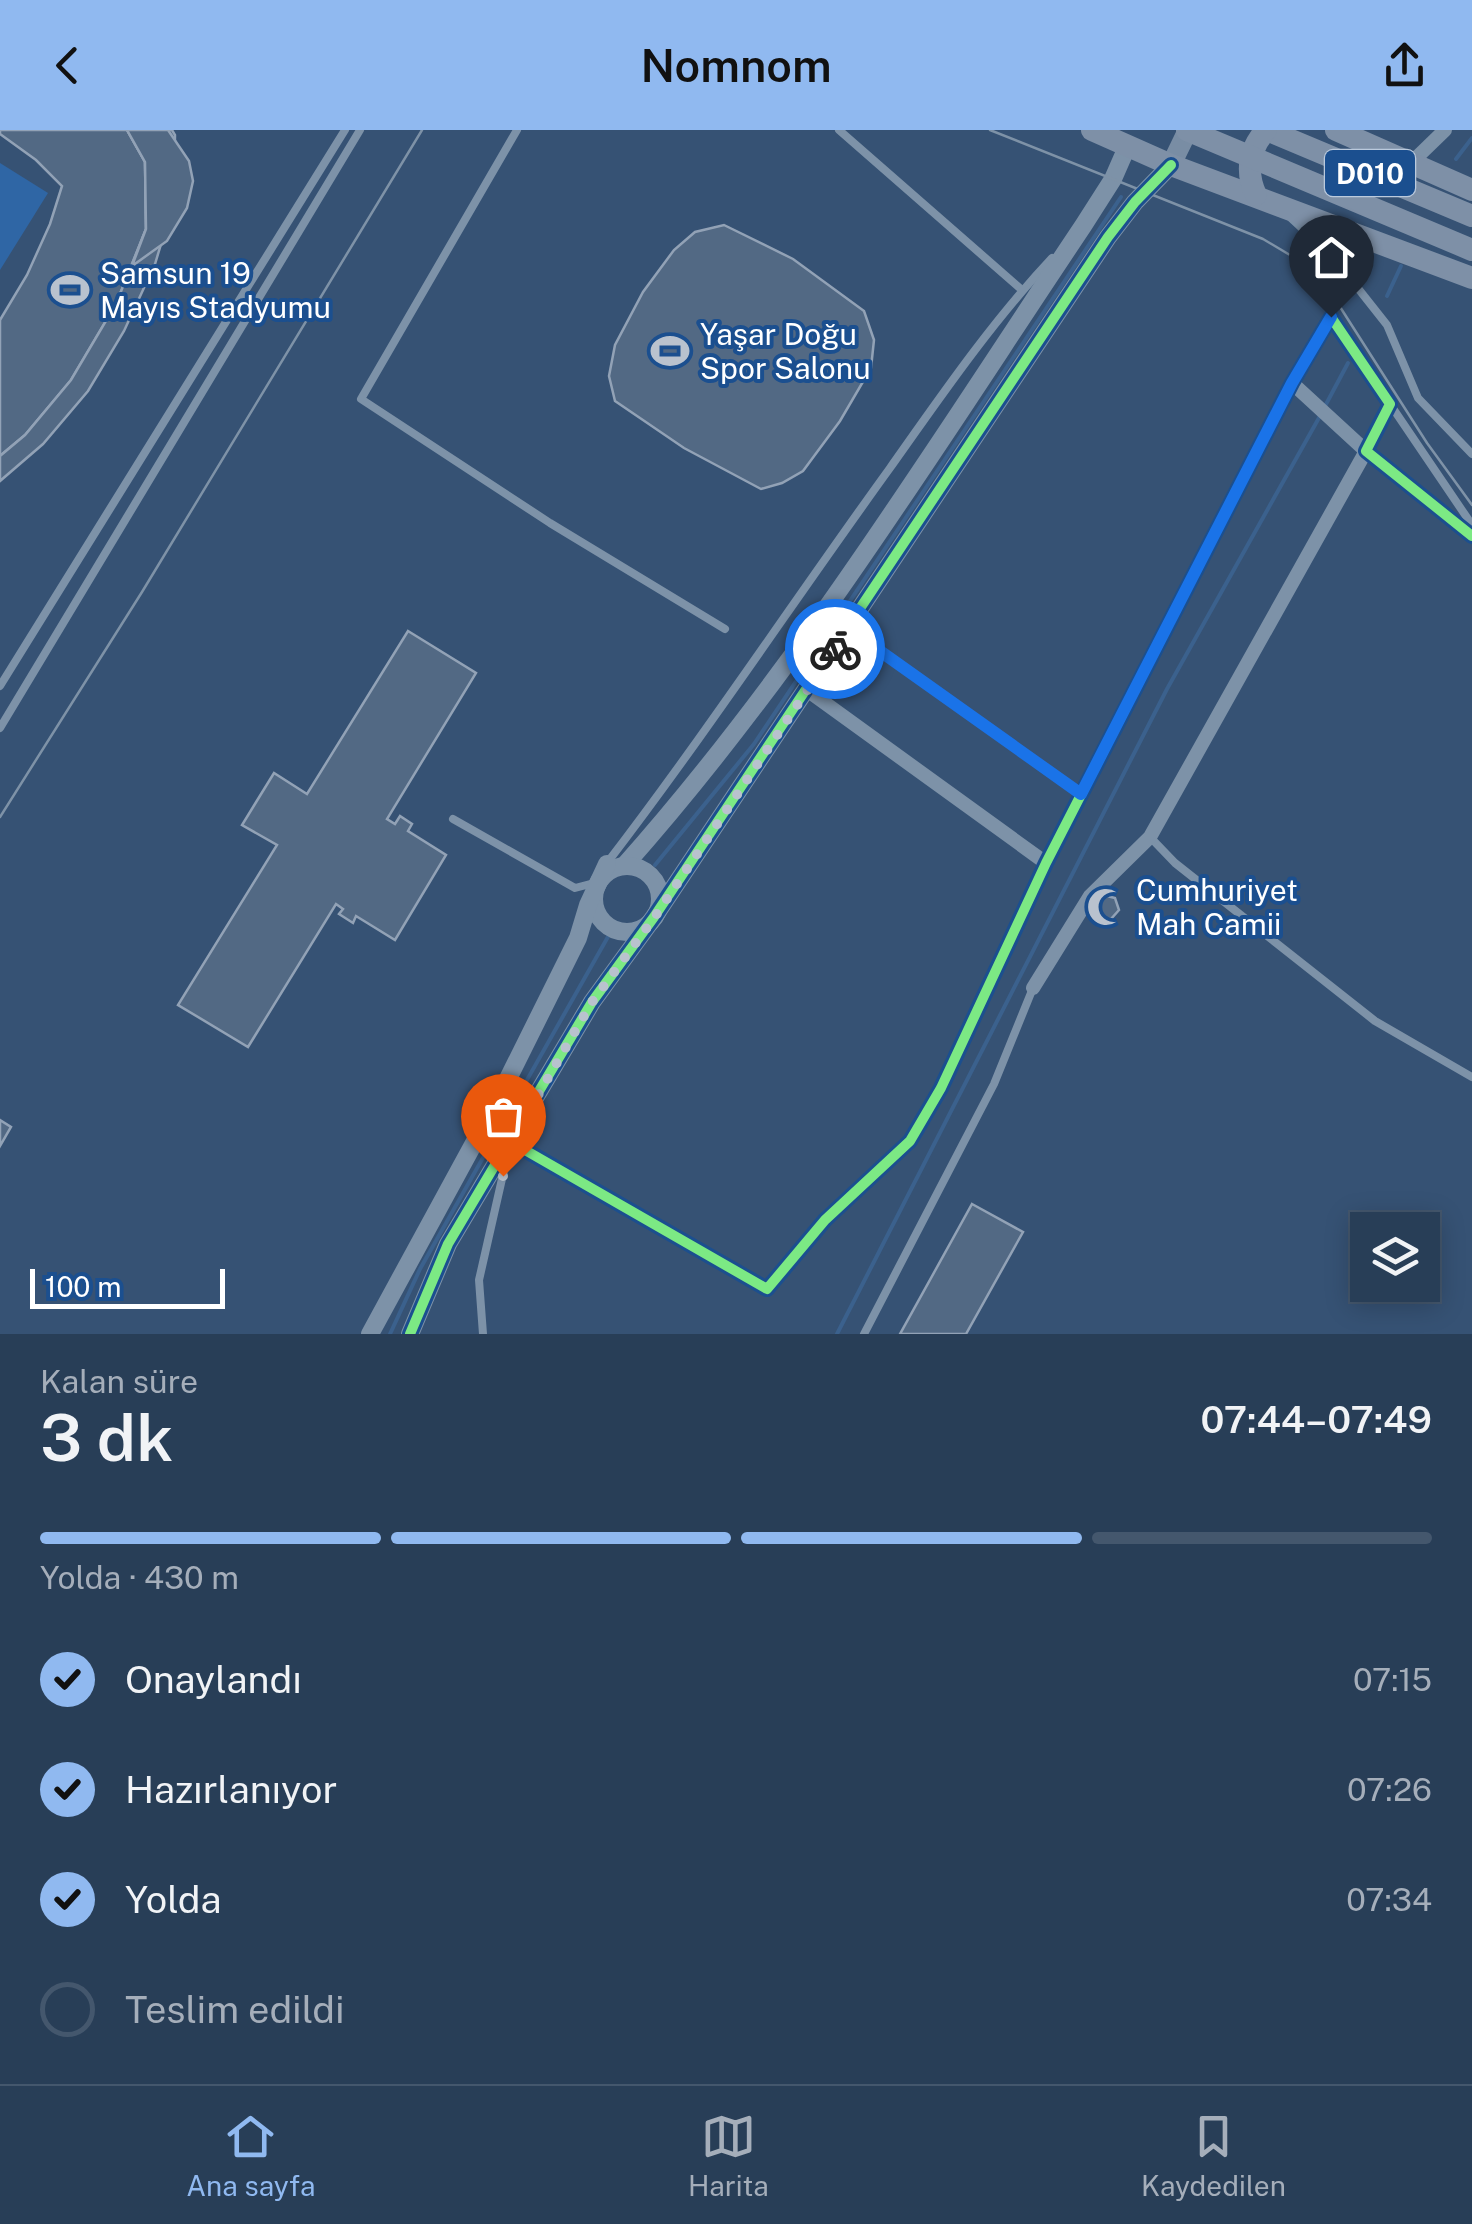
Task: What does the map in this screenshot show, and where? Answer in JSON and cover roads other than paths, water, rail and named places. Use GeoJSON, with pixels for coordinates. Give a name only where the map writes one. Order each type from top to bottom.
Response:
{"type":"FeatureCollection","features":[{"type":"Feature","properties":{"kind":"highway"},"geometry":{"type":"LineString","coordinates":[[1092,130],[1130,138],[1171,165],[1472,278]]}},
{"type":"Feature","properties":{"kind":"highway","name":"D010"},"geometry":{"type":"LineString","coordinates":[[1188,130],[1472,250]]}},
{"type":"Feature","properties":{"kind":"highway"},"geometry":{"type":"LineString","coordinates":[[1264,198],[1250,176],[1250,156],[1267,130]]}},
{"type":"Feature","properties":{"kind":"highway","name":"D010"},"geometry":{"type":"LineString","coordinates":[[1267,130],[1472,216]]}},
{"type":"Feature","properties":{"kind":"highway"},"geometry":{"type":"LineString","coordinates":[[1336,130],[1472,190]]}},
{"type":"Feature","properties":{"kind":"main road"},"geometry":{"type":"LineString","coordinates":[[1171,165],[1188,130]]}},
{"type":"Feature","properties":{"kind":"street"},"geometry":{"type":"LineString","coordinates":[[1411,163],[1445,130]]}},
{"type":"Feature","properties":{"kind":"street"},"geometry":{"type":"LineString","coordinates":[[370,1334],[498,1099],[578,938],[598,882],[701,779],[788,664],[1083,226],[1113,179],[1130,138]]}},
{"type":"Feature","properties":{"kind":"street"},"geometry":{"type":"LineString","coordinates":[[410,1334],[448,1244],[592,1002],[654,918],[808,690],[1108,237],[1171,165]]}},
{"type":"Feature","properties":{"kind":"street"},"geometry":{"type":"LineString","coordinates":[[511,1142],[726,1262],[766,1289],[825,1220],[910,1141],[941,1088],[1046,863],[1292,383],[1331,317],[1390,404],[1150,837],[1090,896],[1033,988]]}},
{"type":"Feature","properties":{"kind":"street"},"geometry":{"type":"LineString","coordinates":[[1292,383],[1366,451],[1472,536]]}},
{"type":"Feature","properties":{"kind":"street"},"geometry":{"type":"LineString","coordinates":[[808,690],[1046,863]]}},
{"type":"Feature","properties":{"kind":"street"},"geometry":{"type":"LineString","coordinates":[[598,882],[594,904],[604,924],[625,932],[646,926],[654,918],[660,898],[658,887],[644,871],[615,865]]}},
{"type":"Feature","properties":{"kind":"lane"},"geometry":{"type":"LineString","coordinates":[[0,686],[345,130]]}},
{"type":"Feature","properties":{"kind":"lane"},"geometry":{"type":"LineString","coordinates":[[0,728],[360,130]]}},
{"type":"Feature","properties":{"kind":"lane"},"geometry":{"type":"LineString","coordinates":[[517,130],[361,399],[550,523],[725,629]]}},
{"type":"Feature","properties":{"kind":"lane"},"geometry":{"type":"LineString","coordinates":[[838,130],[1022,290]]}},
{"type":"Feature","properties":{"kind":"lane"},"geometry":{"type":"LineString","coordinates":[[1264,198],[1334,258],[1387,326],[1418,398],[1472,454]]}},
{"type":"Feature","properties":{"kind":"lane"},"geometry":{"type":"LineString","coordinates":[[615,865],[809,580],[976,348],[1022,290],[1083,226]]}},
{"type":"Feature","properties":{"kind":"lane"},"geometry":{"type":"LineString","coordinates":[[1334,258],[1338,241],[1361,235]]}},
{"type":"Feature","properties":{"kind":"lane"},"geometry":{"type":"LineString","coordinates":[[1390,404],[1472,525]]}},
{"type":"Feature","properties":{"kind":"lane"},"geometry":{"type":"LineString","coordinates":[[849,629],[1081,794]]}},
{"type":"Feature","properties":{"kind":"lane"},"geometry":{"type":"LineString","coordinates":[[454,819],[575,888],[598,882]]}},
{"type":"Feature","properties":{"kind":"lane"},"geometry":{"type":"LineString","coordinates":[[1150,837],[1175,863],[1375,1022],[1472,1078]]}},
{"type":"Feature","properties":{"kind":"lane"},"geometry":{"type":"LineString","coordinates":[[864,1334],[994,1084],[1033,988]]}},
{"type":"Feature","properties":{"kind":"lane"},"geometry":{"type":"LineString","coordinates":[[482,1334],[479,1280],[511,1142]]}},
{"type":"Feature","properties":{"kind":"waterway"},"geometry":{"type":"LineString","coordinates":[[1456,159],[1472,138]]}},
{"type":"Feature","properties":{"kind":"waterway"},"geometry":{"type":"LineString","coordinates":[[655,865],[754,744],[1121,197]]}},
{"type":"Feature","properties":{"kind":"waterway"},"geometry":{"type":"LineString","coordinates":[[1387,296],[1401,266]]}},
{"type":"Feature","properties":{"kind":"waterway"},"geometry":{"type":"LineString","coordinates":[[1324,408],[1348,363]]}},
{"type":"Feature","properties":{"kind":"waterway"},"geometry":{"type":"LineString","coordinates":[[837,1334],[1167,689],[1320,416]]}},
{"type":"Feature","properties":{"kind":"waterway"},"geometry":{"type":"LineString","coordinates":[[390,1334],[420,1269],[609,935]]}},
{"type":"Feature","properties":{"kind":"tram line"},"geometry":{"type":"LineString","coordinates":[[0,817],[142,592],[422,130]]}},
{"type":"Feature","properties":{"kind":"tram line"},"geometry":{"type":"LineString","coordinates":[[990,130],[1263,239],[1290,255],[1326,285],[1427,443],[1472,505]]}},
{"type":"Feature","properties":{"kind":"place","name":"Samsun 19 Mayıs Stadyumu"},"geometry":{"type":"Point","coordinates":[70,290]}},
{"type":"Feature","properties":{"kind":"place","name":"Yaşar Doğu Spor Salonu"},"geometry":{"type":"Point","coordinates":[670,351]}},
{"type":"Feature","properties":{"kind":"place","name":"Cumhuriyet Mah Camii"},"geometry":{"type":"Point","coordinates":[1106,907]}}]}
